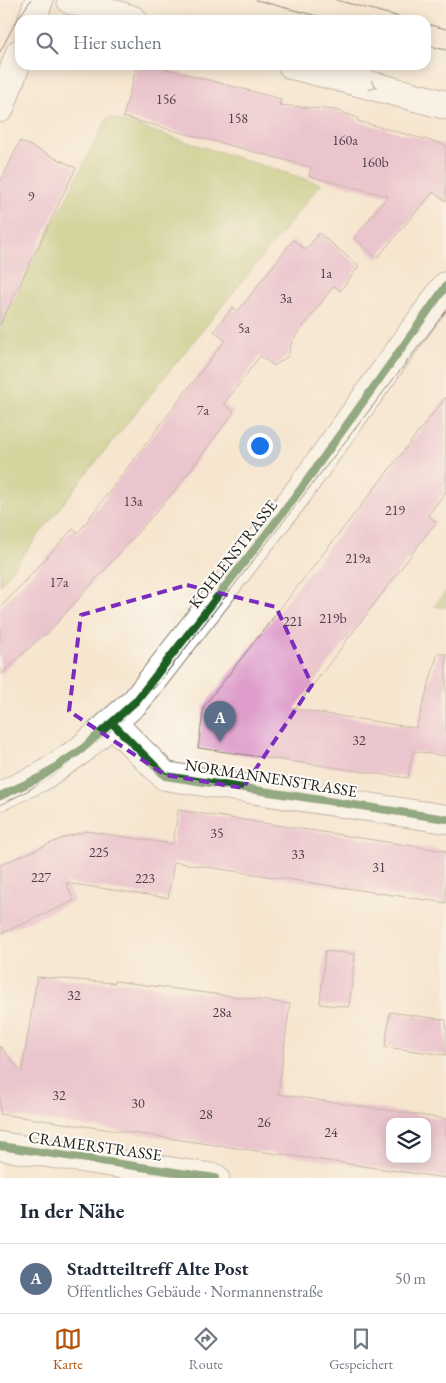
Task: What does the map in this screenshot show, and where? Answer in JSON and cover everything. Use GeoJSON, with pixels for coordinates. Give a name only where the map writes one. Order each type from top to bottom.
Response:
{"type":"FeatureCollection","features":[{"type":"Feature","properties":{"kind":"street"},"geometry":{"type":"LineString","coordinates":[[34,15],[39,0]]}},
{"type":"Feature","properties":{"kind":"street"},"geometry":{"type":"LineString","coordinates":[[71,0],[118,15]]}},
{"type":"Feature","properties":{"kind":"street"},"geometry":{"type":"LineString","coordinates":[[0,108],[15,67]]}},
{"type":"Feature","properties":{"kind":"street"},"geometry":{"type":"LineString","coordinates":[[311,70],[446,106]]}},
{"type":"Feature","properties":{"kind":"street","name":"KOHLENSTRASSE"},"geometry":{"type":"LineString","coordinates":[[0,796],[41,777],[81,750],[113,724],[136,700],[295,497],[446,286]]}},
{"type":"Feature","properties":{"kind":"street","name":"NORMANNENSTRASSE"},"geometry":{"type":"LineString","coordinates":[[113,724],[165,776],[446,819]]}},
{"type":"Feature","properties":{"kind":"street","name":"CRAMERSTRASSE"},"geometry":{"type":"LineString","coordinates":[[0,1146],[215,1178]]}},
{"type":"Feature","properties":{"kind":"highlighted area"},"geometry":{"type":"Polygon","coordinates":[[[187,585],[276,607],[312,685],[243,788],[165,775],[69,711],[81,615],[187,585]]]}},
{"type":"Feature","properties":{"kind":"green space"},"geometry":{"type":"Polygon","coordinates":[[[108,117],[321,184],[90,469],[0,585],[0,327],[108,117]]]}},
{"type":"Feature","properties":{"kind":"green space"},"geometry":{"type":"Polygon","coordinates":[[[446,591],[446,608],[434,606],[446,591]]]}},
{"type":"Feature","properties":{"kind":"building"},"geometry":{"type":"Polygon","coordinates":[[[136,70],[170,70],[281,99],[279,105],[336,110],[358,118],[357,121],[446,145],[446,201],[433,192],[377,258],[354,238],[388,196],[309,176],[311,167],[123,117],[136,70]]]}},
{"type":"Feature","properties":{"kind":"building"},"geometry":{"type":"Polygon","coordinates":[[[20,141],[76,168],[0,325],[0,183],[20,141]]]}},
{"type":"Feature","properties":{"kind":"building"},"geometry":{"type":"Polygon","coordinates":[[[319,233],[359,266],[340,291],[334,286],[292,341],[288,356],[274,366],[260,356],[224,404],[234,412],[173,493],[46,635],[44,634],[0,675],[0,608],[73,529],[78,533],[225,340],[214,331],[232,307],[238,311],[293,240],[306,250],[319,233]]]}},
{"type":"Feature","properties":{"kind":"building"},"geometry":{"type":"Polygon","coordinates":[[[446,397],[446,492],[428,515],[436,522],[295,709],[416,728],[438,653],[446,654],[446,756],[413,751],[408,778],[198,748],[204,706],[446,397]]]}},
{"type":"Feature","properties":{"kind":"building"},"geometry":{"type":"Polygon","coordinates":[[[178,810],[446,851],[446,903],[174,862],[168,898],[66,883],[74,901],[0,934],[0,865],[63,838],[86,831],[173,844],[178,810]]]}},
{"type":"Feature","properties":{"kind":"building"},"geometry":{"type":"Polygon","coordinates":[[[325,951],[355,954],[349,1007],[320,1004],[325,951]]]}},
{"type":"Feature","properties":{"kind":"building"},"geometry":{"type":"Polygon","coordinates":[[[37,977],[115,983],[115,981],[290,1004],[278,1094],[446,1119],[446,1178],[0,1114],[0,1046],[22,1072],[37,977]]]}},
{"type":"Feature","properties":{"kind":"building"},"geometry":{"type":"Polygon","coordinates":[[[390,1012],[446,1020],[446,1055],[385,1047],[390,1012]]]}},
{"type":"Feature","properties":{"kind":"tram line"},"geometry":{"type":"LineString","coordinates":[[21,15],[31,0]]}},
{"type":"Feature","properties":{"kind":"tram line"},"geometry":{"type":"LineString","coordinates":[[256,0],[313,15]]}},
{"type":"Feature","properties":{"kind":"tram line"},"geometry":{"type":"LineString","coordinates":[[336,0],[392,15]]}},
{"type":"Feature","properties":{"kind":"tram line"},"geometry":{"type":"LineString","coordinates":[[0,52],[15,23]]}},
{"type":"Feature","properties":{"kind":"tram line"},"geometry":{"type":"LineString","coordinates":[[431,25],[446,29]]}},
{"type":"Feature","properties":{"kind":"tram line"},"geometry":{"type":"LineString","coordinates":[[431,46],[446,50]]}},
{"type":"Feature","properties":{"kind":"tram line"},"geometry":{"type":"LineString","coordinates":[[0,805],[45,780],[87,751],[125,717],[161,680],[446,311]]}},
{"type":"Feature","properties":{"kind":"cycle path"},"geometry":{"type":"LineString","coordinates":[[0,796],[41,777],[81,750],[136,701],[295,497],[446,286]]}},
{"type":"Feature","properties":{"kind":"cycle path"},"geometry":{"type":"LineString","coordinates":[[113,724],[165,776],[446,819]]}},
{"type":"Feature","properties":{"kind":"cycle path"},"geometry":{"type":"LineString","coordinates":[[0,1146],[215,1178]]}},
{"type":"Feature","properties":{"kind":"place","name":"Stadtteiltreff Alte Post"},"geometry":{"type":"Point","coordinates":[220,742]}}]}
